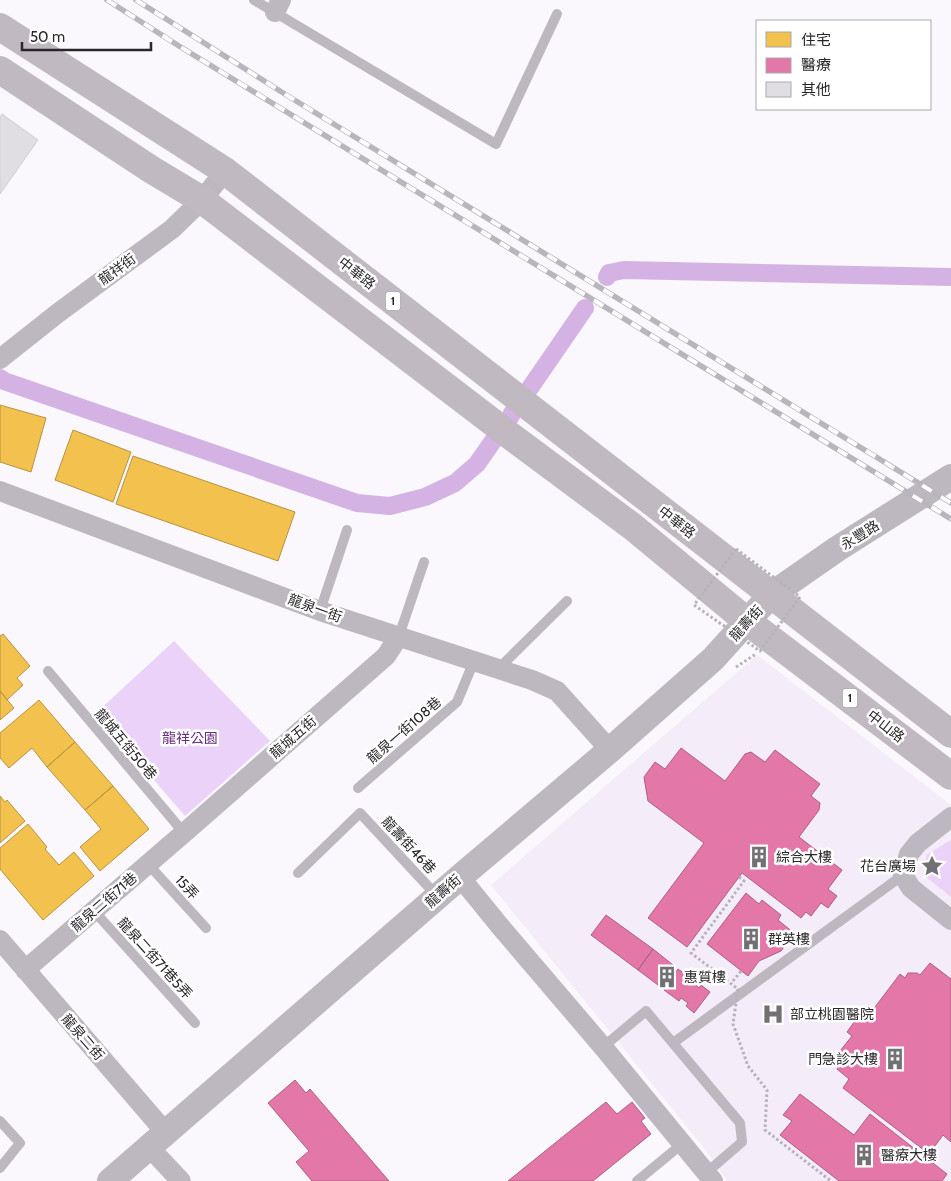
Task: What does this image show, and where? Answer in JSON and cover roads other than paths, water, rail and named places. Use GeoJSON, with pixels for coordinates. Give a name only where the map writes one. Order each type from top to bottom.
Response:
{"type":"FeatureCollection","features":[{"type":"Feature","properties":{"kind":"main road","name":"中華路"},"geometry":{"type":"LineString","coordinates":[[0,27],[225,171],[771,595]]}},
{"type":"Feature","properties":{"kind":"main road","name":"1"},"geometry":{"type":"LineString","coordinates":[[0,70],[152,170],[202,200],[633,527],[748,622]]}},
{"type":"Feature","properties":{"kind":"main road","name":"1"},"geometry":{"type":"LineString","coordinates":[[771,595],[951,734]]}},
{"type":"Feature","properties":{"kind":"main road","name":"中山路"},"geometry":{"type":"LineString","coordinates":[[748,622],[951,776]]}},
{"type":"Feature","properties":{"kind":"street","name":"龍祥街"},"geometry":{"type":"LineString","coordinates":[[0,359],[58,313],[172,229],[202,200],[225,171]]}},
{"type":"Feature","properties":{"kind":"street","name":"永豐路"},"geometry":{"type":"LineString","coordinates":[[771,595],[837,549],[941,483]]}},
{"type":"Feature","properties":{"kind":"street","name":"龍泉一街"},"geometry":{"type":"LineString","coordinates":[[0,491],[320,611],[532,680],[556,691],[610,750]]}},
{"type":"Feature","properties":{"kind":"street","name":"龍壽街"},"geometry":{"type":"LineString","coordinates":[[110,1181],[713,659],[771,595]]}},
{"type":"Feature","properties":{"kind":"street","name":"龍城五街"},"geometry":{"type":"LineString","coordinates":[[184,834],[386,656],[398,636]]}},
{"type":"Feature","properties":{"kind":"street"},"geometry":{"type":"LineString","coordinates":[[951,817],[918,843],[908,854],[903,875],[911,888],[951,920]]}},
{"type":"Feature","properties":{"kind":"street","name":"龍泉二街71巷"},"geometry":{"type":"LineString","coordinates":[[25,970],[184,834]]}},
{"type":"Feature","properties":{"kind":"street"},"geometry":{"type":"LineString","coordinates":[[460,877],[710,1177]]}},
{"type":"Feature","properties":{"kind":"street","name":"龍泉二街"},"geometry":{"type":"LineString","coordinates":[[0,940],[157,1140],[181,1181]]}},
{"type":"Feature","properties":{"kind":"lane"},"geometry":{"type":"LineString","coordinates":[[254,0],[278,6],[496,144],[557,14]]}},
{"type":"Feature","properties":{"kind":"lane"},"geometry":{"type":"LineString","coordinates":[[320,611],[347,530]]}},
{"type":"Feature","properties":{"kind":"lane"},"geometry":{"type":"LineString","coordinates":[[398,636],[424,562]]}},
{"type":"Feature","properties":{"kind":"lane"},"geometry":{"type":"LineString","coordinates":[[498,669],[567,601]]}},
{"type":"Feature","properties":{"kind":"lane","name":"龍泉一街108巷"},"geometry":{"type":"LineString","coordinates":[[358,788],[457,702],[474,661]]}},
{"type":"Feature","properties":{"kind":"lane","name":"龍城五街50巷"},"geometry":{"type":"LineString","coordinates":[[48,671],[184,834]]}},
{"type":"Feature","properties":{"kind":"lane","name":"龍壽街46巷"},"geometry":{"type":"LineString","coordinates":[[298,873],[360,813],[437,896]]}},
{"type":"Feature","properties":{"kind":"lane","name":"15弄"},"geometry":{"type":"LineString","coordinates":[[148,864],[206,928]]}},
{"type":"Feature","properties":{"kind":"lane"},"geometry":{"type":"LineString","coordinates":[[673,1043],[903,875]]}},
{"type":"Feature","properties":{"kind":"lane","name":"龍泉二街71巷5弄"},"geometry":{"type":"LineString","coordinates":[[94,911],[195,1023]]}},
{"type":"Feature","properties":{"kind":"lane"},"geometry":{"type":"LineString","coordinates":[[603,1047],[646,1011],[740,1123],[742,1142],[710,1177]]}},
{"type":"Feature","properties":{"kind":"lane"},"geometry":{"type":"LineString","coordinates":[[0,1121],[20,1142],[0,1168]]}},
{"type":"Feature","properties":{"kind":"lane"},"geometry":{"type":"LineString","coordinates":[[637,1181],[682,1144]]}},
{"type":"Feature","properties":{"kind":"waterway"},"geometry":{"type":"LineString","coordinates":[[607,277],[609,273],[624,270],[951,277]]}},
{"type":"Feature","properties":{"kind":"waterway"},"geometry":{"type":"LineString","coordinates":[[530,388],[585,308]]}},
{"type":"Feature","properties":{"kind":"waterway"},"geometry":{"type":"LineString","coordinates":[[0,378],[4,381],[357,503],[390,506],[425,497],[455,483],[477,464],[493,441]]}},
{"type":"Feature","properties":{"kind":"railway"},"geometry":{"type":"LineString","coordinates":[[107,0],[951,519]]}},
{"type":"Feature","properties":{"kind":"railway"},"geometry":{"type":"LineString","coordinates":[[136,0],[288,96],[951,503]]}},
{"type":"Feature","properties":{"kind":"place","name":"綜合大樓"},"geometry":{"type":"Point","coordinates":[759,857]}},
{"type":"Feature","properties":{"kind":"place","name":"花台廣場"},"geometry":{"type":"Point","coordinates":[932,866]}},
{"type":"Feature","properties":{"kind":"place","name":"群英樓"},"geometry":{"type":"Point","coordinates":[751,939]}},
{"type":"Feature","properties":{"kind":"place","name":"惠質樓"},"geometry":{"type":"Point","coordinates":[667,977]}},
{"type":"Feature","properties":{"kind":"place","name":"部立桃園醫院"},"geometry":{"type":"Point","coordinates":[773,1014]}},
{"type":"Feature","properties":{"kind":"place","name":"門急診大樓"},"geometry":{"type":"Point","coordinates":[895,1059]}},
{"type":"Feature","properties":{"kind":"place","name":"醫療大樓"},"geometry":{"type":"Point","coordinates":[864,1155]}},
{"type":"Feature","properties":{"kind":"park label","name":"龍祥公園"},"geometry":{"type":"Point","coordinates":[190,738]}}]}
